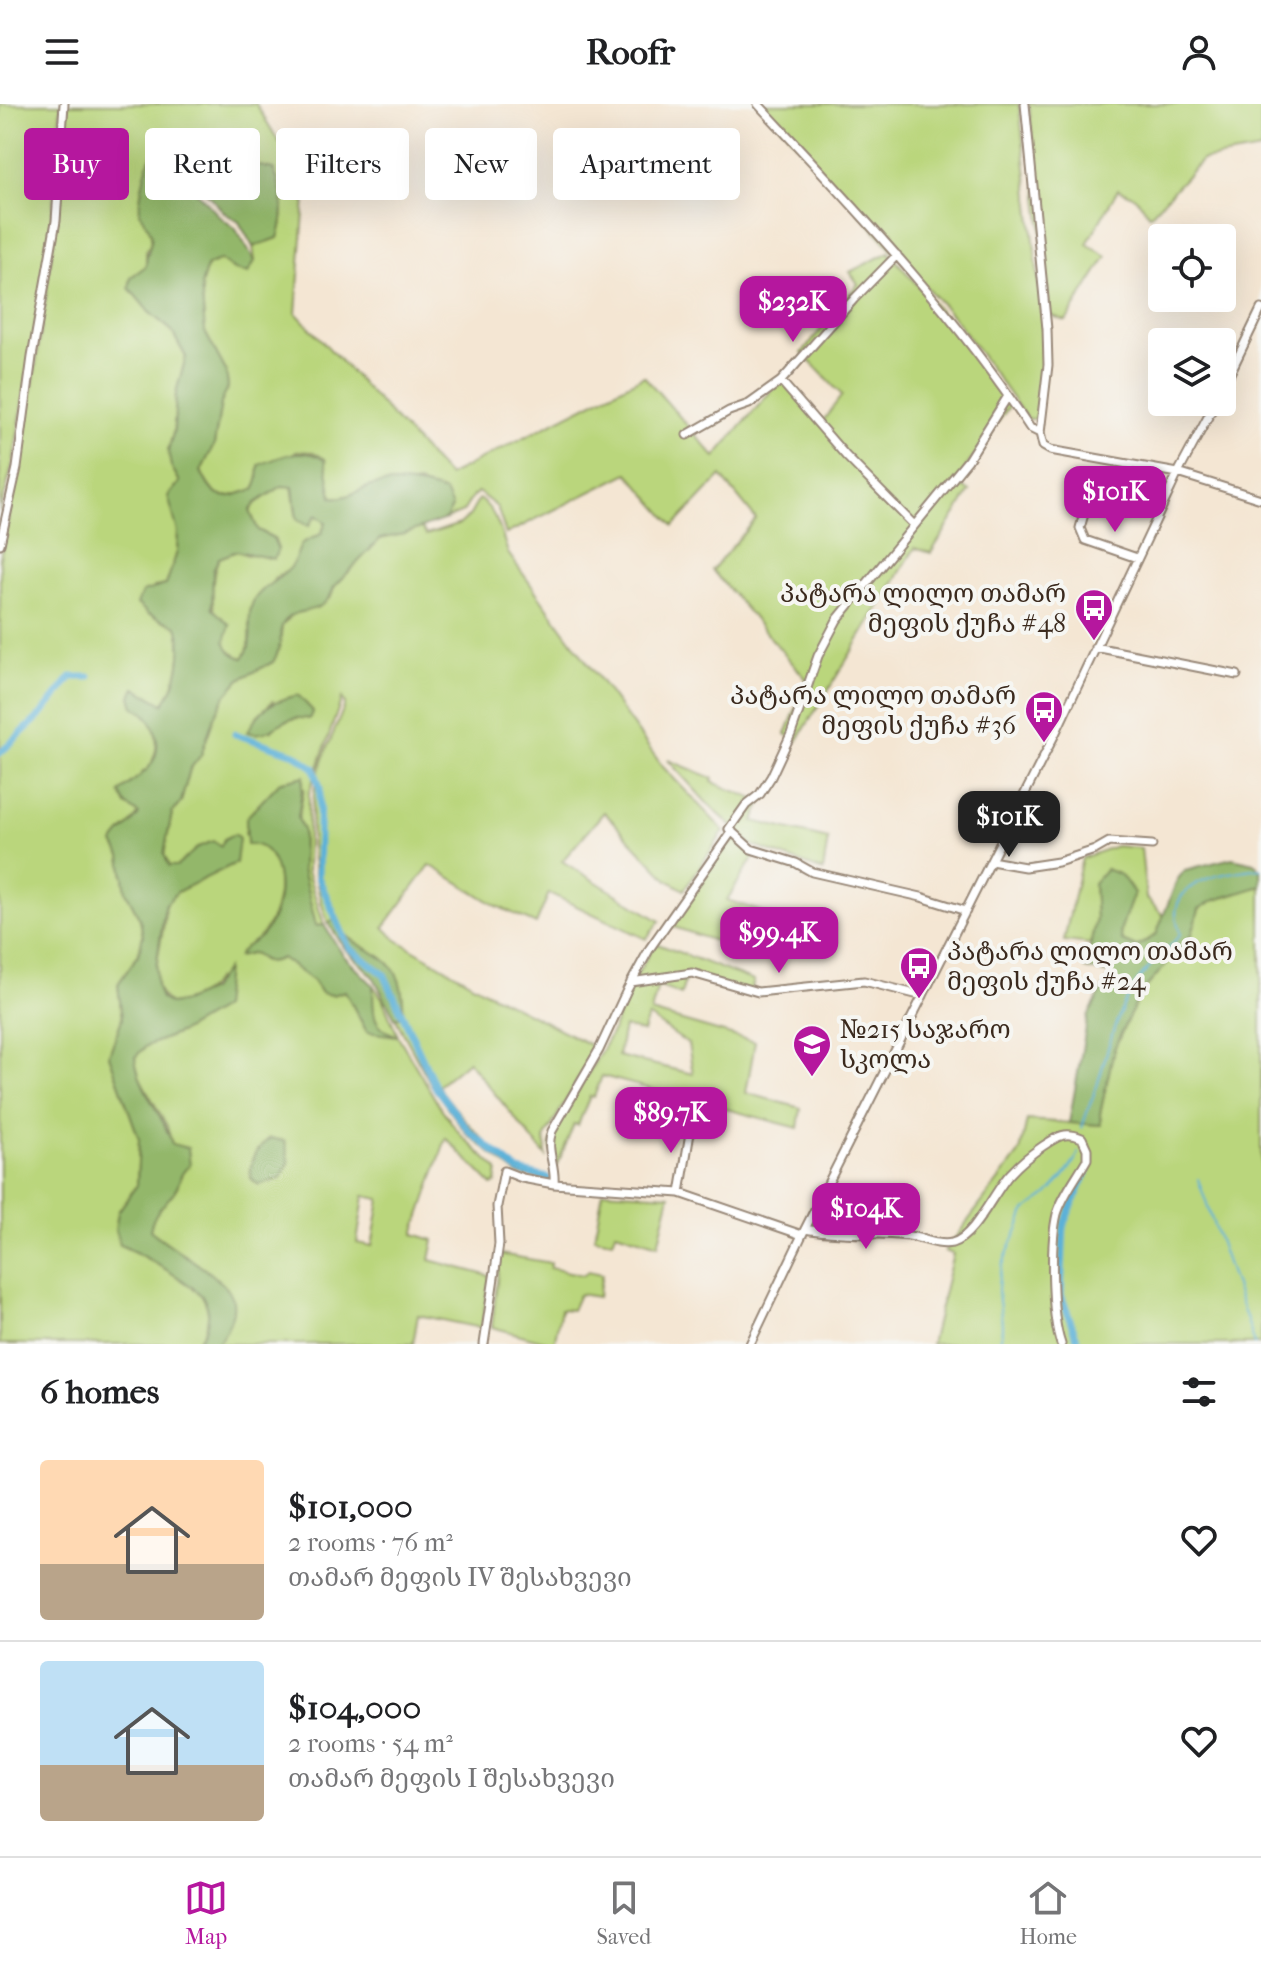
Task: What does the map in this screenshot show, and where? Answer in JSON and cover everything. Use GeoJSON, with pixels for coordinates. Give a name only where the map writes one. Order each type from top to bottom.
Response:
{"type":"FeatureCollection","features":[{"type":"Feature","properties":{"kind":"street"},"geometry":{"type":"LineString","coordinates":[[0,544],[17,468],[32,357],[56,221],[64,104]]}},
{"type":"Feature","properties":{"kind":"street"},"geometry":{"type":"LineString","coordinates":[[758,104],[958,326],[1030,428],[1040,433]]}},
{"type":"Feature","properties":{"kind":"street"},"geometry":{"type":"LineString","coordinates":[[1025,104],[1047,329],[1048,365],[1040,433],[1043,446],[1050,450],[1178,473],[1261,499]]}},
{"type":"Feature","properties":{"kind":"street"},"geometry":{"type":"LineString","coordinates":[[687,435],[729,411],[749,404],[781,381],[897,255]]}},
{"type":"Feature","properties":{"kind":"street"},"geometry":{"type":"LineString","coordinates":[[1236,361],[1261,309]]}},
{"type":"Feature","properties":{"kind":"street"},"geometry":{"type":"LineString","coordinates":[[781,381],[846,456],[914,525]]}},
{"type":"Feature","properties":{"kind":"street"},"geometry":{"type":"LineString","coordinates":[[554,1184],[556,1170],[548,1152],[548,1142],[599,1050],[631,982],[666,922],[746,805],[760,794],[771,777],[791,734],[825,640],[837,620],[965,464],[1008,396]]}},
{"type":"Feature","properties":{"kind":"street"},"geometry":{"type":"LineString","coordinates":[[750,1344],[1055,734],[1178,473],[1209,416]]}},
{"type":"Feature","properties":{"kind":"street"},"geometry":{"type":"LineString","coordinates":[[1084,514],[1080,528],[1085,540],[1137,558]]}},
{"type":"Feature","properties":{"kind":"street"},"geometry":{"type":"LineString","coordinates":[[1095,647],[1237,675]]}},
{"type":"Feature","properties":{"kind":"street"},"geometry":{"type":"LineString","coordinates":[[730,830],[751,849],[796,863],[812,872],[921,897],[966,911]]}},
{"type":"Feature","properties":{"kind":"street"},"geometry":{"type":"LineString","coordinates":[[991,861],[1025,867],[1058,862],[1109,842],[1152,845]]}},
{"type":"Feature","properties":{"kind":"street"},"geometry":{"type":"LineString","coordinates":[[631,982],[692,973],[758,992],[864,981],[923,996]]}},
{"type":"Feature","properties":{"kind":"street"},"geometry":{"type":"LineString","coordinates":[[680,1193],[692,1121]]}},
{"type":"Feature","properties":{"kind":"street"},"geometry":{"type":"LineString","coordinates":[[484,1344],[499,1244],[497,1206],[504,1171],[554,1184],[680,1193],[804,1232],[911,1236],[934,1243],[953,1243],[969,1232],[1008,1176],[1026,1158],[1060,1135],[1072,1134],[1082,1138],[1087,1159],[1057,1213],[1053,1247],[1054,1306],[1061,1344]]}},
{"type":"Feature","properties":{"kind":"green space"},"geometry":{"type":"Polygon","coordinates":[[[0,104],[61,104],[59,128],[24,128],[24,200],[54,200],[13,463],[0,512],[0,104]]]}},
{"type":"Feature","properties":{"kind":"green space"},"geometry":{"type":"Polygon","coordinates":[[[67,104],[256,104],[276,137],[276,176],[273,169],[260,167],[260,128],[145,128],[145,200],[153,200],[149,226],[152,241],[146,251],[146,267],[131,277],[149,312],[171,330],[186,357],[176,393],[174,430],[168,451],[171,466],[180,482],[177,552],[166,585],[154,587],[148,614],[177,626],[179,667],[173,688],[163,705],[148,695],[144,711],[157,732],[156,750],[151,766],[142,773],[126,805],[139,813],[114,843],[121,855],[126,892],[140,919],[143,936],[138,955],[118,984],[122,1019],[109,1055],[139,1139],[137,1185],[118,1212],[120,1245],[178,1277],[204,1299],[208,1312],[207,1324],[194,1344],[0,1344],[0,558],[41,332],[58,200],[129,200],[129,128],[65,128],[67,104]]]}},
{"type":"Feature","properties":{"kind":"green space"},"geometry":{"type":"Polygon","coordinates":[[[761,104],[1019,104],[1045,342],[1035,419],[1027,419],[955,319],[761,104]]]}},
{"type":"Feature","properties":{"kind":"green space"},"geometry":{"type":"Polygon","coordinates":[[[1029,104],[1261,104],[1261,150],[1202,160],[1150,215],[1135,197],[1118,189],[1087,244],[1107,256],[1066,321],[1050,315],[1029,104]]]}},
{"type":"Feature","properties":{"kind":"green space"},"geometry":{"type":"Polygon","coordinates":[[[260,166],[273,169],[276,200],[282,200],[283,204],[278,238],[253,247],[239,222],[213,200],[260,200],[260,166]]]}},
{"type":"Feature","properties":{"kind":"green space"},"geometry":{"type":"Polygon","coordinates":[[[145,174],[145,200],[204,200],[235,228],[255,261],[248,273],[234,270],[220,260],[207,266],[201,285],[205,332],[226,371],[228,387],[221,403],[214,445],[201,471],[211,489],[216,494],[228,496],[254,489],[259,465],[292,454],[308,453],[325,459],[332,497],[346,496],[387,483],[407,484],[445,492],[452,507],[446,519],[380,539],[334,587],[323,604],[287,619],[282,626],[280,646],[273,662],[240,679],[225,696],[201,755],[190,769],[181,802],[172,813],[164,854],[169,866],[177,866],[198,847],[213,841],[221,846],[224,839],[235,834],[239,838],[236,863],[177,892],[165,905],[156,967],[161,999],[170,1004],[183,1002],[210,990],[226,969],[222,1008],[181,1032],[146,1046],[135,1057],[141,1079],[172,1144],[188,1148],[190,1165],[156,1214],[150,1230],[208,1272],[232,1297],[232,1316],[217,1344],[194,1344],[202,1335],[208,1318],[207,1305],[199,1293],[165,1269],[120,1245],[115,1230],[118,1212],[137,1185],[139,1139],[109,1055],[122,1019],[118,984],[138,955],[143,936],[140,919],[126,892],[121,856],[114,843],[139,814],[126,805],[120,793],[149,767],[156,751],[153,725],[134,707],[131,696],[135,688],[163,704],[173,687],[180,656],[177,626],[148,614],[137,604],[142,592],[166,585],[177,552],[178,532],[168,496],[180,482],[171,466],[168,451],[174,430],[176,393],[186,357],[171,330],[149,312],[129,288],[131,277],[146,266],[151,241],[151,233],[141,216],[145,174]],[[282,486],[256,503],[250,511],[258,530],[273,538],[278,549],[274,559],[237,551],[219,558],[213,570],[212,608],[230,625],[225,641],[228,647],[243,658],[250,644],[253,602],[288,571],[302,543],[321,534],[326,523],[316,515],[309,526],[297,520],[293,487],[282,486]]]}},
{"type":"Feature","properties":{"kind":"green space"},"geometry":{"type":"Polygon","coordinates":[[[282,200],[305,200],[296,313],[448,476],[644,376],[715,457],[782,378],[822,422],[842,395],[802,353],[858,284],[850,272],[889,252],[954,328],[1010,405],[955,483],[970,491],[931,553],[915,548],[797,741],[786,734],[807,680],[712,570],[756,519],[721,476],[674,526],[628,473],[506,534],[497,507],[478,492],[463,512],[446,519],[452,507],[419,483],[352,497],[331,497],[325,459],[312,452],[296,451],[258,481],[254,489],[222,496],[211,489],[201,471],[214,445],[221,403],[228,387],[226,371],[205,332],[201,285],[207,266],[221,260],[234,270],[255,261],[253,247],[278,238],[282,200]]]}},
{"type":"Feature","properties":{"kind":"green space"},"geometry":{"type":"Polygon","coordinates":[[[282,486],[292,486],[297,520],[316,514],[326,523],[321,534],[290,569],[275,578],[250,620],[252,634],[243,658],[224,643],[218,629],[213,599],[215,569],[219,558],[237,551],[247,555],[278,549],[274,538],[258,530],[250,511],[256,503],[282,486]]]}},
{"type":"Feature","properties":{"kind":"green space"},"geometry":{"type":"Polygon","coordinates":[[[479,499],[490,509],[508,553],[663,767],[724,831],[684,890],[668,880],[604,812],[562,861],[660,921],[646,939],[549,893],[536,924],[497,906],[430,865],[384,927],[397,940],[485,991],[596,1048],[545,1137],[546,1156],[468,1061],[438,1086],[473,1129],[502,1157],[517,1169],[550,1177],[550,1181],[518,1175],[467,1134],[432,1086],[395,1018],[403,1016],[402,992],[389,964],[355,942],[334,920],[328,923],[315,876],[312,810],[319,770],[345,704],[342,698],[309,793],[307,871],[324,925],[316,926],[302,869],[303,830],[298,819],[304,789],[264,802],[251,814],[247,823],[245,835],[262,847],[275,864],[278,896],[268,926],[239,956],[254,953],[263,961],[281,958],[313,981],[321,993],[332,995],[345,991],[367,1032],[392,1034],[376,1020],[373,985],[398,1036],[438,1104],[461,1135],[498,1170],[496,1183],[492,1185],[446,1138],[414,1234],[434,1240],[430,1260],[490,1276],[481,1328],[418,1315],[413,1344],[217,1344],[224,1334],[216,1278],[149,1230],[172,1144],[167,1126],[137,1073],[135,1057],[146,1046],[181,1032],[222,1008],[216,979],[196,996],[170,1004],[158,989],[156,967],[166,905],[180,890],[212,873],[221,846],[177,867],[169,866],[164,855],[172,813],[181,802],[190,769],[201,755],[225,695],[240,679],[273,662],[280,644],[282,626],[293,614],[315,608],[331,597],[334,587],[380,539],[422,528],[426,535],[460,524],[470,515],[479,499]],[[273,701],[257,716],[271,731],[278,723],[300,717],[273,701]],[[270,1138],[257,1151],[251,1166],[251,1179],[259,1185],[281,1178],[270,1138]],[[364,1196],[357,1243],[372,1246],[380,1199],[364,1196]]]}},
{"type":"Feature","properties":{"kind":"green space"},"geometry":{"type":"Polygon","coordinates":[[[298,695],[313,711],[309,719],[291,719],[264,732],[247,732],[268,707],[298,695]]]}},
{"type":"Feature","properties":{"kind":"green space"},"geometry":{"type":"Polygon","coordinates":[[[668,760],[762,802],[754,821],[828,839],[823,871],[752,845],[706,802],[668,760]]]}},
{"type":"Feature","properties":{"kind":"green space"},"geometry":{"type":"Polygon","coordinates":[[[304,776],[298,818],[303,830],[302,869],[316,926],[324,925],[343,955],[373,985],[375,1017],[382,1028],[398,1036],[367,1032],[345,991],[332,995],[321,993],[313,981],[282,958],[267,962],[254,953],[238,957],[267,928],[276,909],[279,889],[276,868],[270,855],[262,847],[247,844],[246,818],[280,782],[304,776]]]}},
{"type":"Feature","properties":{"kind":"green space"},"geometry":{"type":"Polygon","coordinates":[[[732,837],[755,855],[727,900],[784,919],[770,960],[668,925],[732,837]]]}},
{"type":"Feature","properties":{"kind":"green space"},"geometry":{"type":"Polygon","coordinates":[[[1116,846],[1141,848],[1146,898],[1164,916],[1156,935],[1136,947],[1122,941],[1120,931],[1134,893],[1094,883],[1096,919],[1090,944],[1064,941],[1082,858],[1116,846]]]}},
{"type":"Feature","properties":{"kind":"green space"},"geometry":{"type":"Polygon","coordinates":[[[1232,858],[1255,863],[1261,871],[1261,886],[1212,901],[1199,909],[1192,934],[1143,991],[1128,1018],[1114,1049],[1100,1114],[1101,1125],[1069,1123],[1088,1016],[1111,974],[1085,969],[1096,919],[1094,883],[1106,869],[1121,875],[1134,893],[1120,931],[1122,941],[1136,947],[1156,935],[1177,880],[1185,870],[1232,858]]]}},
{"type":"Feature","properties":{"kind":"green space"},"geometry":{"type":"Polygon","coordinates":[[[1261,886],[1261,1344],[931,1344],[953,1254],[945,1251],[1020,1152],[1027,1120],[1101,1125],[1100,1114],[1114,1049],[1143,991],[1192,934],[1199,909],[1212,901],[1261,886]]]}},
{"type":"Feature","properties":{"kind":"green space"},"geometry":{"type":"Polygon","coordinates":[[[334,919],[344,933],[379,956],[397,975],[402,992],[403,1016],[395,1018],[373,976],[346,950],[328,923],[334,919]]]}},
{"type":"Feature","properties":{"kind":"green space"},"geometry":{"type":"Polygon","coordinates":[[[655,943],[754,981],[750,995],[686,976],[681,995],[658,986],[651,1012],[755,1042],[746,1093],[801,1108],[798,1128],[602,1076],[578,1125],[574,1124],[557,1166],[550,1145],[555,1131],[612,1032],[628,990],[655,943]],[[648,1016],[643,1032],[624,1027],[618,1056],[693,1074],[688,1044],[648,1016]]]}},
{"type":"Feature","properties":{"kind":"green space"},"geometry":{"type":"Polygon","coordinates":[[[270,1138],[285,1141],[289,1162],[281,1178],[259,1185],[251,1179],[252,1160],[270,1138]]]}},
{"type":"Feature","properties":{"kind":"green space"},"geometry":{"type":"Polygon","coordinates":[[[603,1191],[670,1195],[658,1245],[616,1232],[613,1241],[594,1238],[603,1191]]]}},
{"type":"Feature","properties":{"kind":"green space"},"geometry":{"type":"Polygon","coordinates":[[[500,1254],[551,1263],[550,1268],[583,1275],[588,1271],[602,1274],[598,1297],[579,1294],[572,1310],[561,1309],[554,1344],[492,1327],[500,1254]]]}},
{"type":"Feature","properties":{"kind":"waterway"},"geometry":{"type":"LineString","coordinates":[[0,753],[42,714],[71,677],[89,677]]}},
{"type":"Feature","properties":{"kind":"waterway"},"geometry":{"type":"LineString","coordinates":[[235,734],[295,754],[314,768],[320,788],[318,877],[349,948],[384,974],[436,1088],[470,1132],[518,1171],[548,1178]]}},
{"type":"Feature","properties":{"kind":"waterway"},"geometry":{"type":"LineString","coordinates":[[1082,1128],[1115,1026],[1128,997],[1146,971],[1180,934],[1176,914],[1179,901],[1186,891],[1209,878],[1261,868]]}},
{"type":"Feature","properties":{"kind":"waterway"},"geometry":{"type":"LineString","coordinates":[[999,1344],[1002,1327],[998,1283],[1008,1252],[1026,1211],[1052,1190],[1079,1153]]}},
{"type":"Feature","properties":{"kind":"waterway"},"geometry":{"type":"LineString","coordinates":[[1079,1344],[1061,1295],[1064,1223],[1087,1172]]}},
{"type":"Feature","properties":{"kind":"waterway"},"geometry":{"type":"LineString","coordinates":[[1198,1179],[1255,1344]]}},
{"type":"Feature","properties":{"kind":"place","name":"პატარა ლილო თამარ მეფის ქუჩა #48"},"geometry":{"type":"Point","coordinates":[1094,642]}},
{"type":"Feature","properties":{"kind":"place","name":"პატარა ლილო თამარ მეფის ქუჩა #36"},"geometry":{"type":"Point","coordinates":[1044,744]}},
{"type":"Feature","properties":{"kind":"place","name":"პატარა ლილო თამარ მეფის ქუჩა #24"},"geometry":{"type":"Point","coordinates":[919,1000]}},
{"type":"Feature","properties":{"kind":"place","name":"№215 საჯარო სკოლა"},"geometry":{"type":"Point","coordinates":[812,1078]}}]}
